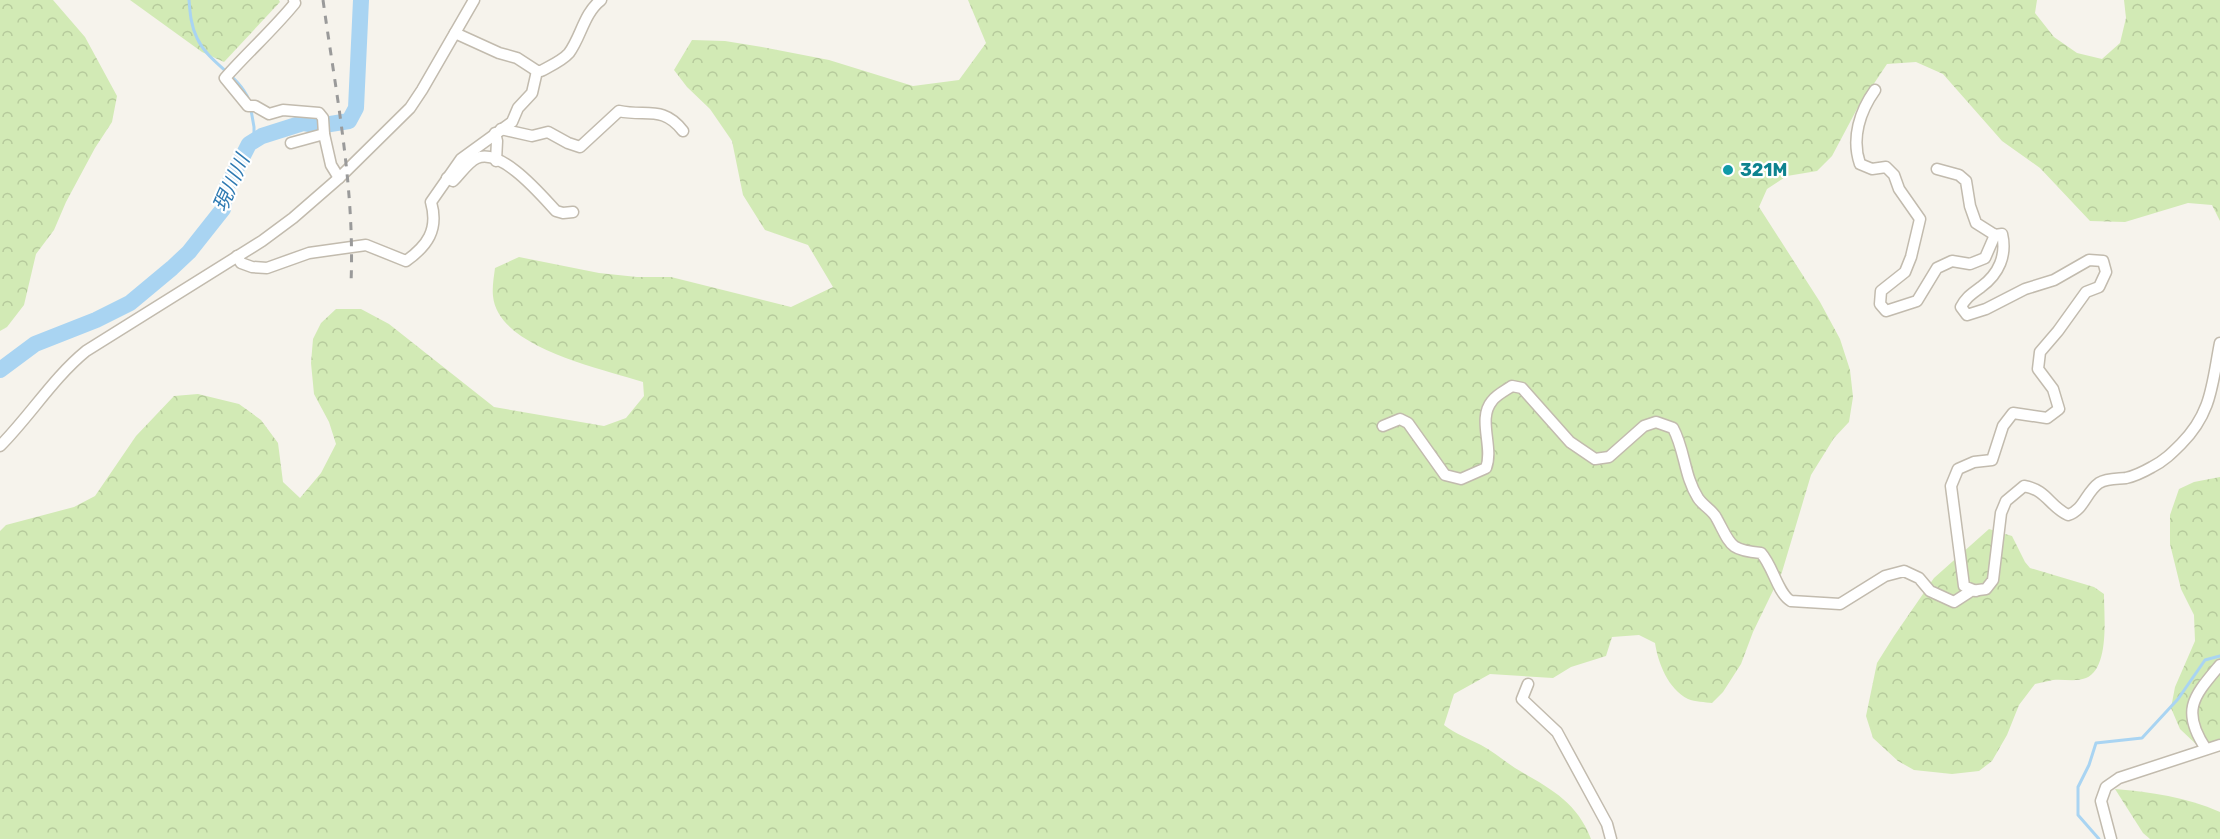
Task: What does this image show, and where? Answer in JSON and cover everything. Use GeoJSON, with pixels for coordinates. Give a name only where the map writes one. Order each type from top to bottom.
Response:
{"type":"FeatureCollection","features":[{"type":"Feature","properties":{"kind":"street"},"geometry":{"type":"LineString","coordinates":[[294,0],[295,3],[275,27],[248,51],[229,73],[252,106],[268,114],[284,110],[319,113],[323,118],[324,134],[332,165],[339,178]]}},
{"type":"Feature","properties":{"kind":"street"},"geometry":{"type":"LineString","coordinates":[[0,446],[21,425],[72,363],[86,351],[293,218],[339,178],[410,108],[474,0]]}},
{"type":"Feature","properties":{"kind":"street"},"geometry":{"type":"LineString","coordinates":[[455,33],[499,53],[517,57],[537,71],[541,71],[571,51],[592,8],[601,0]]}},
{"type":"Feature","properties":{"kind":"street"},"geometry":{"type":"LineString","coordinates":[[237,256],[241,262],[252,267],[267,268],[309,253],[366,245],[405,261],[429,240],[432,234],[433,208],[431,202],[460,159],[512,122],[524,100],[532,93],[537,71]]}},
{"type":"Feature","properties":{"kind":"street"},"geometry":{"type":"LineString","coordinates":[[1875,90],[1864,105],[1856,136],[1860,164],[1872,169],[1886,167],[1920,219],[1905,272],[1881,291],[1880,304],[1886,311],[1917,301],[1937,268],[1952,261],[1970,264],[1985,258],[1995,235]]}},
{"type":"Feature","properties":{"kind":"street"},"geometry":{"type":"LineString","coordinates":[[498,131],[512,130],[532,136],[548,132],[580,147],[619,111],[667,115],[682,131]]}},
{"type":"Feature","properties":{"kind":"street"},"geometry":{"type":"LineString","coordinates":[[496,161],[498,131]]}},
{"type":"Feature","properties":{"kind":"street"},"geometry":{"type":"LineString","coordinates":[[291,143],[324,134]]}},
{"type":"Feature","properties":{"kind":"street"},"geometry":{"type":"LineString","coordinates":[[447,178],[453,180],[476,158],[486,156],[524,176],[556,211],[573,212]]}},
{"type":"Feature","properties":{"kind":"street"},"geometry":{"type":"LineString","coordinates":[[1937,169],[1959,175],[1966,181],[1970,206],[1976,223],[1995,235],[2002,234],[2005,247],[2000,266],[1989,281],[1966,298],[1961,307],[1967,315],[1986,309],[2025,289],[2054,280],[2090,260],[2103,261],[2106,272],[2099,287],[2086,292],[2066,322],[2040,352],[2038,369],[2053,389],[2059,409],[2047,418],[2013,413],[2002,426],[1992,460],[1974,462],[1958,469],[1951,486],[1964,586],[1977,591]]}},
{"type":"Feature","properties":{"kind":"street"},"geometry":{"type":"LineString","coordinates":[[1383,426],[1400,419],[1408,423],[1445,476],[1461,479],[1486,468],[1490,460],[1486,414],[1492,400],[1512,386],[1522,388],[1570,442],[1595,459],[1609,457],[1644,426],[1656,422],[1673,428],[1681,443],[1687,474],[1699,500],[1716,516],[1725,537],[1742,551],[1761,553],[1769,562],[1785,598],[1791,602],[1840,604],[1885,576],[1904,571],[1919,578],[1930,591],[1954,602],[1971,591],[1986,589],[1993,580],[2001,513],[2006,501],[2024,486],[2037,488],[2067,515],[2075,513],[2082,506],[2099,483],[2126,478],[2168,458],[2198,425],[2208,404],[2220,343]]}},
{"type":"Feature","properties":{"kind":"street"},"geometry":{"type":"LineString","coordinates":[[2206,749],[2196,730],[2192,705],[2198,692],[2220,665]]}},
{"type":"Feature","properties":{"kind":"street"},"geometry":{"type":"LineString","coordinates":[[1528,684],[1522,699],[1557,732],[1607,824],[1611,839]]}},
{"type":"Feature","properties":{"kind":"street"},"geometry":{"type":"LineString","coordinates":[[2111,839],[2101,801],[2106,787],[2119,778],[2220,745]]}},
{"type":"Feature","properties":{"kind":"green space"},"geometry":{"type":"Polygon","coordinates":[[[0,0],[53,0],[85,37],[117,96],[112,122],[66,202],[54,230],[36,254],[24,305],[7,327],[0,331],[0,0]]]}},
{"type":"Feature","properties":{"kind":"green space"},"geometry":{"type":"Polygon","coordinates":[[[130,0],[279,0],[280,2],[224,62],[202,52],[130,0]]]}},
{"type":"Feature","properties":{"kind":"green space"},"geometry":{"type":"Polygon","coordinates":[[[968,0],[2037,0],[2035,13],[2054,37],[2077,53],[2102,59],[2120,43],[2126,18],[2124,0],[2220,0],[2220,221],[2212,205],[2188,203],[2125,222],[2090,221],[2040,168],[2002,141],[1943,74],[1916,62],[1887,64],[1857,109],[1832,156],[1817,171],[1787,176],[1767,189],[1759,207],[1820,302],[1840,339],[1850,370],[1853,397],[1849,422],[1834,438],[1811,475],[1782,572],[1753,632],[1741,664],[1723,692],[1712,703],[1691,700],[1681,695],[1665,675],[1655,643],[1639,635],[1612,637],[1606,656],[1571,667],[1553,678],[1490,674],[1454,694],[1444,725],[1485,747],[1560,796],[1577,814],[1591,839],[0,839],[0,531],[6,525],[74,507],[95,496],[136,436],[174,396],[198,394],[239,404],[261,420],[278,443],[283,482],[300,498],[321,473],[336,444],[329,422],[314,394],[311,363],[313,339],[321,323],[336,309],[361,309],[389,324],[494,407],[604,426],[626,418],[644,396],[643,382],[554,353],[513,329],[499,314],[493,296],[495,268],[519,257],[599,273],[637,277],[671,277],[791,307],[833,287],[808,245],[765,230],[743,195],[732,141],[710,109],[687,87],[674,70],[692,40],[725,41],[829,60],[913,86],[959,80],[986,43],[968,0]]]}},
{"type":"Feature","properties":{"kind":"green space"},"geometry":{"type":"Polygon","coordinates":[[[2220,477],[2220,752],[2199,747],[2180,729],[2171,708],[2175,687],[2195,641],[2194,615],[2181,589],[2170,544],[2170,515],[2179,489],[2194,482],[2220,477]]]}},
{"type":"Feature","properties":{"kind":"green space"},"geometry":{"type":"Polygon","coordinates":[[[1989,529],[2012,536],[2030,568],[2094,587],[2104,594],[2105,627],[2099,664],[2086,678],[2053,680],[2035,684],[2019,705],[2007,735],[1992,761],[1979,771],[1952,774],[1914,770],[1898,761],[1873,738],[1866,716],[1877,663],[1934,578],[1989,529]]]}},
{"type":"Feature","properties":{"kind":"green space"},"geometry":{"type":"Polygon","coordinates":[[[2115,789],[2168,796],[2194,802],[2220,812],[2220,839],[2150,839],[2143,833],[2115,789]]]}},
{"type":"Feature","properties":{"kind":"waterway"},"geometry":{"type":"LineString","coordinates":[[189,0],[193,29],[202,47],[238,83],[249,100]]}},
{"type":"Feature","properties":{"kind":"waterway","name":"現川川"},"geometry":{"type":"LineString","coordinates":[[0,370],[35,344],[96,320],[130,303],[172,268],[189,252],[223,209],[226,189],[249,144],[262,136],[303,123],[318,126],[349,121],[356,108],[361,0]]}},
{"type":"Feature","properties":{"kind":"waterway"},"geometry":{"type":"LineString","coordinates":[[251,110],[254,141]]}},
{"type":"Feature","properties":{"kind":"waterway"},"geometry":{"type":"LineString","coordinates":[[2099,839],[2078,815],[2078,787],[2089,765],[2096,743],[2142,738],[2178,699],[2205,660],[2220,656]]}},
{"type":"Feature","properties":{"kind":"railway"},"geometry":{"type":"LineString","coordinates":[[323,0],[347,176],[351,283]]}},
{"type":"Feature","properties":{"kind":"place","name":"321M"},"geometry":{"type":"Point","coordinates":[1728,170]}}]}
